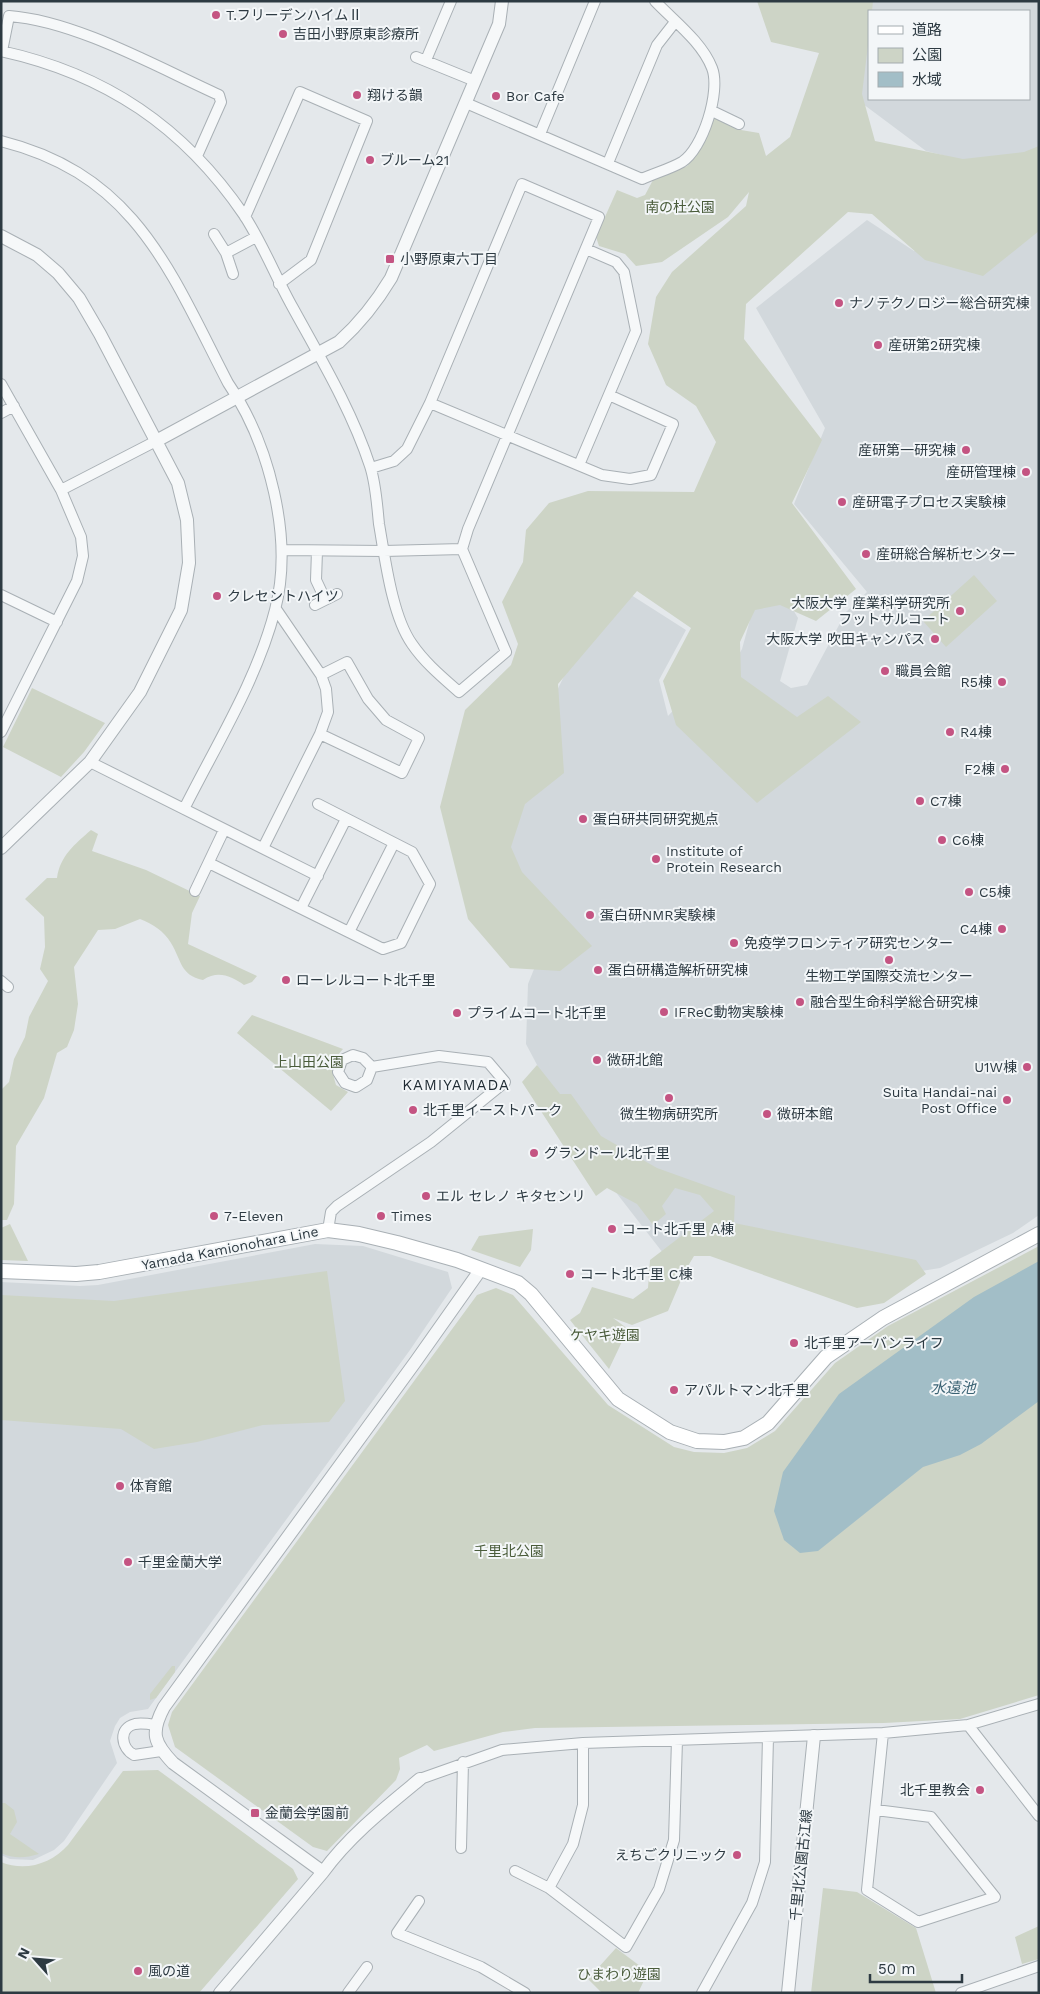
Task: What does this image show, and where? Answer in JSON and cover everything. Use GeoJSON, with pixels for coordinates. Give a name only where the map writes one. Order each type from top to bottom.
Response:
{"type":"FeatureCollection","features":[{"type":"Feature","properties":{"kind":"main road","name":"Yamada Kamionohara Line"},"geometry":{"type":"LineString","coordinates":[[1,1271],[76,1274],[99,1272],[328,1230],[359,1234],[397,1243],[480,1268],[518,1283],[531,1294],[618,1399],[670,1432],[697,1441],[724,1442],[744,1438],[768,1423],[826,1357],[883,1318],[1039,1234]]}},
{"type":"Feature","properties":{"kind":"street"},"geometry":{"type":"LineString","coordinates":[[426,60],[450,1]]}},
{"type":"Feature","properties":{"kind":"street"},"geometry":{"type":"LineString","coordinates":[[61,490],[238,399],[318,355],[339,342],[376,303],[391,278],[499,24],[502,1]]}},
{"type":"Feature","properties":{"kind":"street"},"geometry":{"type":"LineString","coordinates":[[540,134],[595,1]]}},
{"type":"Feature","properties":{"kind":"street"},"geometry":{"type":"LineString","coordinates":[[466,103],[642,179],[683,162],[694,150],[712,111],[715,90],[712,68],[699,46],[655,1]]}},
{"type":"Feature","properties":{"kind":"street"},"geometry":{"type":"LineString","coordinates":[[197,156],[222,102],[219,95],[120,51],[45,21],[9,16],[1,51],[66,69],[104,86],[152,116],[197,156],[246,217],[352,420],[371,468],[384,551],[400,621],[411,644],[428,665],[459,692],[506,652],[462,549],[599,217],[522,184],[430,403],[407,449],[394,461],[371,468]]}},
{"type":"Feature","properties":{"kind":"street"},"geometry":{"type":"LineString","coordinates":[[608,163],[657,45],[675,22]]}},
{"type":"Feature","properties":{"kind":"street"},"geometry":{"type":"LineString","coordinates":[[416,57],[475,81]]}},
{"type":"Feature","properties":{"kind":"street"},"geometry":{"type":"LineString","coordinates":[[246,217],[300,92],[367,120],[310,260],[280,284]]}},
{"type":"Feature","properties":{"kind":"street"},"geometry":{"type":"LineString","coordinates":[[712,111],[739,124]]}},
{"type":"Feature","properties":{"kind":"street"},"geometry":{"type":"LineString","coordinates":[[1,140],[49,156],[81,173],[120,204],[131,217],[167,264],[238,399],[266,461],[275,494],[282,550],[276,608],[253,674],[184,809]]}},
{"type":"Feature","properties":{"kind":"street"},"geometry":{"type":"LineString","coordinates":[[214,234],[226,254],[233,274]]}},
{"type":"Feature","properties":{"kind":"street"},"geometry":{"type":"LineString","coordinates":[[1,236],[37,255],[58,273],[79,298],[158,440],[178,483],[187,520],[189,563],[181,610],[140,692],[90,762],[1,848]]}},
{"type":"Feature","properties":{"kind":"street"},"geometry":{"type":"LineString","coordinates":[[226,254],[256,237]]}},
{"type":"Feature","properties":{"kind":"street"},"geometry":{"type":"LineString","coordinates":[[579,465],[636,331],[624,272],[616,262],[586,249]]}},
{"type":"Feature","properties":{"kind":"street"},"geometry":{"type":"LineString","coordinates":[[1,384],[61,490],[81,537],[83,556],[77,581],[1,732]]}},
{"type":"Feature","properties":{"kind":"street"},"geometry":{"type":"LineString","coordinates":[[430,403],[508,434],[602,475],[630,479],[651,476],[673,424],[609,395]]}},
{"type":"Feature","properties":{"kind":"street"},"geometry":{"type":"LineString","coordinates":[[1,412],[14,406]]}},
{"type":"Feature","properties":{"kind":"street"},"geometry":{"type":"LineString","coordinates":[[282,550],[384,551],[462,549]]}},
{"type":"Feature","properties":{"kind":"street"},"geometry":{"type":"LineString","coordinates":[[318,551],[316,580],[325,599]]}},
{"type":"Feature","properties":{"kind":"street"},"geometry":{"type":"LineString","coordinates":[[315,605],[337,594]]}},
{"type":"Feature","properties":{"kind":"street"},"geometry":{"type":"LineString","coordinates":[[1,595],[57,622]]}},
{"type":"Feature","properties":{"kind":"street"},"geometry":{"type":"LineString","coordinates":[[262,848],[320,734],[328,712],[326,689],[321,675],[276,608]]}},
{"type":"Feature","properties":{"kind":"street"},"geometry":{"type":"LineString","coordinates":[[320,734],[402,773],[419,738],[386,720],[368,699],[347,662],[321,675]]}},
{"type":"Feature","properties":{"kind":"street"},"geometry":{"type":"LineString","coordinates":[[90,762],[318,876]]}},
{"type":"Feature","properties":{"kind":"street"},"geometry":{"type":"LineString","coordinates":[[209,863],[383,949],[401,943],[430,884],[412,852],[318,804]]}},
{"type":"Feature","properties":{"kind":"street"},"geometry":{"type":"LineString","coordinates":[[301,908],[346,819]]}},
{"type":"Feature","properties":{"kind":"street"},"geometry":{"type":"LineString","coordinates":[[195,891],[224,830]]}},
{"type":"Feature","properties":{"kind":"street"},"geometry":{"type":"LineString","coordinates":[[349,932],[394,843]]}},
{"type":"Feature","properties":{"kind":"street"},"geometry":{"type":"LineString","coordinates":[[328,1230],[332,1212],[337,1206],[431,1142],[505,1082],[488,1062],[439,1056],[372,1067]]}},
{"type":"Feature","properties":{"kind":"street"},"geometry":{"type":"LineString","coordinates":[[323,1872],[174,1764],[162,1751],[155,1738],[155,1725],[164,1707],[416,1361],[480,1268]]}},
{"type":"Feature","properties":{"kind":"street"},"geometry":{"type":"LineString","coordinates":[[220,1993],[323,1872],[330,1861],[379,1812],[420,1779],[463,1762],[502,1750],[583,1743],[884,1733],[968,1725],[1039,1704]]}},
{"type":"Feature","properties":{"kind":"street"},"geometry":{"type":"LineString","coordinates":[[155,1725],[134,1724],[126,1730],[122,1740],[126,1749],[134,1754],[162,1751]]}},
{"type":"Feature","properties":{"kind":"street"},"geometry":{"type":"LineString","coordinates":[[968,1725],[1039,1816]]}},
{"type":"Feature","properties":{"kind":"street"},"geometry":{"type":"LineString","coordinates":[[876,1810],[931,1817],[995,1897],[918,1922],[867,1890],[884,1733]]}},
{"type":"Feature","properties":{"kind":"street","name":"千里北公園古江線"},"geometry":{"type":"LineString","coordinates":[[788,1993],[814,1736]]}},
{"type":"Feature","properties":{"kind":"street"},"geometry":{"type":"LineString","coordinates":[[702,1993],[752,1903],[765,1862],[768,1737]]}},
{"type":"Feature","properties":{"kind":"street"},"geometry":{"type":"LineString","coordinates":[[515,1871],[549,1888],[626,1947],[659,1888],[674,1840],[677,1740]]}},
{"type":"Feature","properties":{"kind":"street"},"geometry":{"type":"LineString","coordinates":[[549,1888],[573,1844],[584,1805],[583,1743]]}},
{"type":"Feature","properties":{"kind":"street"},"geometry":{"type":"LineString","coordinates":[[461,1848],[463,1762]]}},
{"type":"Feature","properties":{"kind":"street"},"geometry":{"type":"LineString","coordinates":[[419,1901],[397,1933],[480,1967],[520,1988],[525,1993]]}},
{"type":"Feature","properties":{"kind":"street"},"geometry":{"type":"LineString","coordinates":[[961,1993],[1039,1966]]}},
{"type":"Feature","properties":{"kind":"street"},"geometry":{"type":"LineString","coordinates":[[348,1993],[367,1968]]}},
{"type":"Feature","properties":{"kind":"shaded area","name":"大阪大学 吹田キャンパス"},"geometry":{"type":"Polygon","coordinates":[[[869,1],[1039,1],[1039,1215],[1013,1233],[940,1268],[884,1277],[703,1245],[663,1253],[580,1146],[526,1044],[528,984],[551,927],[496,860],[553,699],[578,647],[628,593],[686,630],[659,680],[668,716],[714,667],[732,667],[742,649],[754,605],[786,598],[798,618],[780,681],[791,688],[807,685],[846,612],[867,592],[794,504],[825,428],[756,308],[867,220],[914,251],[941,246],[974,163],[926,151],[859,101],[868,11],[868,100],[1030,100],[1030,10],[868,10],[869,1]]]}},
{"type":"Feature","properties":{"kind":"shaded area","name":"千里金蘭大学"},"geometry":{"type":"Polygon","coordinates":[[[315,1244],[363,1246],[448,1272],[452,1288],[410,1350],[148,1709],[130,1712],[120,1718],[110,1741],[117,1763],[64,1841],[54,1850],[33,1860],[10,1859],[1,1855],[1,1282],[80,1286],[98,1285],[315,1244]]]}},
{"type":"Feature","properties":{"kind":"green space","name":"南の杜公園"},"geometry":{"type":"Polygon","coordinates":[[[757,1],[873,1],[872,10],[868,10],[868,45],[862,94],[875,141],[963,159],[1024,152],[1039,146],[1039,231],[983,276],[925,260],[872,214],[848,212],[746,304],[744,339],[822,440],[792,503],[856,589],[816,621],[780,605],[755,610],[740,642],[741,677],[797,717],[828,696],[861,722],[757,803],[676,725],[663,681],[691,628],[637,591],[558,684],[564,773],[525,804],[511,847],[522,872],[592,946],[560,971],[510,968],[468,919],[440,807],[465,710],[511,665],[518,644],[502,602],[523,562],[526,530],[549,503],[588,491],[694,492],[716,442],[696,406],[666,385],[648,344],[656,297],[672,272],[746,206],[749,192],[728,217],[662,262],[636,266],[625,254],[599,246],[596,237],[617,190],[637,198],[645,195],[653,180],[687,166],[698,152],[714,117],[741,130],[759,133],[766,156],[790,137],[819,53],[771,42],[757,1]]]}},
{"type":"Feature","properties":{"kind":"green space","name":"大阪大学 産業科学研究所 フットサルコート"},"geometry":{"type":"Polygon","coordinates":[[[974,575],[997,601],[946,647],[923,621],[974,575]]]}},
{"type":"Feature","properties":{"kind":"green space"},"geometry":{"type":"Polygon","coordinates":[[[32,688],[105,723],[84,752],[61,777],[3,747],[32,688]]]}},
{"type":"Feature","properties":{"kind":"green space"},"geometry":{"type":"Polygon","coordinates":[[[91,830],[98,834],[92,851],[146,870],[200,896],[192,913],[188,944],[257,976],[252,982],[244,985],[224,975],[214,975],[203,980],[195,978],[182,966],[171,943],[162,931],[140,919],[115,929],[98,930],[74,967],[78,1004],[74,1030],[67,1047],[57,1053],[44,1098],[16,1146],[14,1204],[7,1220],[1,1220],[1,1090],[9,1082],[14,1059],[25,1037],[29,1017],[48,981],[40,969],[45,947],[44,917],[25,899],[47,878],[57,878],[61,863],[65,857],[91,830]]]}},
{"type":"Feature","properties":{"kind":"green space","name":"上山田公園"},"geometry":{"type":"Polygon","coordinates":[[[252,1015],[343,1049],[334,1062],[333,1074],[336,1085],[348,1092],[331,1111],[237,1033],[252,1015]]]}},
{"type":"Feature","properties":{"kind":"green space","name":"ケヤキ遊園"},"geometry":{"type":"Polygon","coordinates":[[[537,1065],[560,1094],[571,1094],[601,1136],[657,1168],[735,1196],[734,1223],[916,1260],[926,1274],[884,1303],[857,1308],[710,1256],[694,1256],[685,1271],[668,1311],[632,1325],[613,1318],[628,1329],[609,1369],[570,1320],[580,1313],[592,1287],[633,1299],[648,1288],[650,1260],[714,1211],[700,1195],[675,1188],[662,1206],[666,1214],[653,1225],[637,1204],[607,1188],[596,1196],[522,1082],[537,1065]]]}},
{"type":"Feature","properties":{"kind":"green space"},"geometry":{"type":"Polygon","coordinates":[[[10,1224],[28,1261],[1,1260],[1,1228],[10,1224]]]}},
{"type":"Feature","properties":{"kind":"green space"},"geometry":{"type":"Polygon","coordinates":[[[533,1229],[531,1250],[520,1267],[471,1250],[479,1236],[533,1229]]]}},
{"type":"Feature","properties":{"kind":"green space","name":"千里北公園"},"geometry":{"type":"Polygon","coordinates":[[[1039,1246],[1039,1695],[960,1719],[884,1723],[535,1728],[503,1732],[434,1751],[427,1745],[399,1758],[400,1769],[396,1780],[327,1851],[313,1847],[175,1747],[168,1725],[172,1712],[477,1295],[496,1288],[513,1295],[608,1405],[674,1447],[694,1452],[724,1453],[747,1448],[775,1431],[835,1363],[888,1326],[1039,1246]]]}},
{"type":"Feature","properties":{"kind":"green space"},"geometry":{"type":"Polygon","coordinates":[[[327,1271],[345,1401],[329,1422],[263,1425],[197,1442],[154,1449],[121,1429],[1,1420],[1,1295],[114,1301],[327,1271]]]}},
{"type":"Feature","properties":{"kind":"green space"},"geometry":{"type":"Polygon","coordinates":[[[172,1666],[175,1666],[175,1672],[156,1698],[150,1700],[150,1694],[172,1666]]]}},
{"type":"Feature","properties":{"kind":"green space"},"geometry":{"type":"Polygon","coordinates":[[[158,1770],[293,1869],[298,1879],[199,1993],[1,1993],[1,1862],[10,1865],[28,1866],[54,1857],[68,1845],[123,1771],[158,1770]]]}},
{"type":"Feature","properties":{"kind":"green space"},"geometry":{"type":"Polygon","coordinates":[[[1,1803],[5,1803],[14,1810],[17,1822],[10,1834],[39,1854],[20,1857],[1,1853],[1,1803]]]}},
{"type":"Feature","properties":{"kind":"green space"},"geometry":{"type":"Polygon","coordinates":[[[823,1888],[857,1892],[916,1928],[936,1993],[811,1993],[823,1888]]]}},
{"type":"Feature","properties":{"kind":"green space"},"geometry":{"type":"Polygon","coordinates":[[[1039,1926],[1039,1959],[1022,1964],[1015,1937],[1039,1926]]]}},
{"type":"Feature","properties":{"kind":"green space","name":"ひまわり遊園"},"geometry":{"type":"Polygon","coordinates":[[[616,1948],[648,1972],[638,1993],[602,1993],[588,1979],[616,1948]]]}},
{"type":"Feature","properties":{"kind":"water","name":"水遠池"},"geometry":{"type":"Polygon","coordinates":[[[1039,1261],[1039,1401],[981,1444],[960,1455],[923,1467],[818,1551],[800,1553],[784,1540],[774,1511],[783,1472],[839,1394],[974,1297],[1039,1261]]]}},
{"type":"Feature","properties":{"kind":"place","name":"T.フリーデンハイムⅡ"},"geometry":{"type":"Point","coordinates":[216,15]}},
{"type":"Feature","properties":{"kind":"place","name":"吉田小野原東診療所"},"geometry":{"type":"Point","coordinates":[283,34]}},
{"type":"Feature","properties":{"kind":"place","name":"翔ける韻"},"geometry":{"type":"Point","coordinates":[357,95]}},
{"type":"Feature","properties":{"kind":"place","name":"Bor Cafe"},"geometry":{"type":"Point","coordinates":[496,96]}},
{"type":"Feature","properties":{"kind":"place","name":"ブルーム21"},"geometry":{"type":"Point","coordinates":[370,160]}},
{"type":"Feature","properties":{"kind":"place","name":"小野原東六丁目"},"geometry":{"type":"Point","coordinates":[390,259]}},
{"type":"Feature","properties":{"kind":"place","name":"ナノテクノロジー総合研究棟"},"geometry":{"type":"Point","coordinates":[839,303]}},
{"type":"Feature","properties":{"kind":"place","name":"産研第2研究棟"},"geometry":{"type":"Point","coordinates":[878,345]}},
{"type":"Feature","properties":{"kind":"place","name":"産研第一研究棟"},"geometry":{"type":"Point","coordinates":[966,450]}},
{"type":"Feature","properties":{"kind":"place","name":"産研管理棟"},"geometry":{"type":"Point","coordinates":[1026,472]}},
{"type":"Feature","properties":{"kind":"place","name":"産研電子プロセス実験棟"},"geometry":{"type":"Point","coordinates":[842,502]}},
{"type":"Feature","properties":{"kind":"place","name":"産研総合解析センター"},"geometry":{"type":"Point","coordinates":[866,554]}},
{"type":"Feature","properties":{"kind":"place","name":"クレセントハイツ"},"geometry":{"type":"Point","coordinates":[217,596]}},
{"type":"Feature","properties":{"kind":"place","name":"大阪大学 産業科学研究所 フットサルコート"},"geometry":{"type":"Point","coordinates":[960,611]}},
{"type":"Feature","properties":{"kind":"place","name":"大阪大学 吹田キャンパス"},"geometry":{"type":"Point","coordinates":[935,639]}},
{"type":"Feature","properties":{"kind":"place","name":"職員会館"},"geometry":{"type":"Point","coordinates":[885,671]}},
{"type":"Feature","properties":{"kind":"place","name":"R5棟"},"geometry":{"type":"Point","coordinates":[1002,682]}},
{"type":"Feature","properties":{"kind":"place","name":"R4棟"},"geometry":{"type":"Point","coordinates":[950,732]}},
{"type":"Feature","properties":{"kind":"place","name":"F2棟"},"geometry":{"type":"Point","coordinates":[1005,769]}},
{"type":"Feature","properties":{"kind":"place","name":"C7棟"},"geometry":{"type":"Point","coordinates":[920,801]}},
{"type":"Feature","properties":{"kind":"place","name":"蛋白研共同研究拠点"},"geometry":{"type":"Point","coordinates":[583,819]}},
{"type":"Feature","properties":{"kind":"place","name":"C6棟"},"geometry":{"type":"Point","coordinates":[942,840]}},
{"type":"Feature","properties":{"kind":"place","name":"Institute of Protein Research"},"geometry":{"type":"Point","coordinates":[656,859]}},
{"type":"Feature","properties":{"kind":"place","name":"C5棟"},"geometry":{"type":"Point","coordinates":[969,892]}},
{"type":"Feature","properties":{"kind":"place","name":"蛋白研NMR実験棟"},"geometry":{"type":"Point","coordinates":[590,915]}},
{"type":"Feature","properties":{"kind":"place","name":"C4棟"},"geometry":{"type":"Point","coordinates":[1002,929]}},
{"type":"Feature","properties":{"kind":"place","name":"免疫学フロンティア研究センター"},"geometry":{"type":"Point","coordinates":[734,943]}},
{"type":"Feature","properties":{"kind":"place","name":"生物工学国際交流センター"},"geometry":{"type":"Point","coordinates":[889,960]}},
{"type":"Feature","properties":{"kind":"place","name":"蛋白研構造解析研究棟"},"geometry":{"type":"Point","coordinates":[598,970]}},
{"type":"Feature","properties":{"kind":"place","name":"ローレルコート北千里"},"geometry":{"type":"Point","coordinates":[286,980]}},
{"type":"Feature","properties":{"kind":"place","name":"融合型生命科学総合研究棟"},"geometry":{"type":"Point","coordinates":[800,1002]}},
{"type":"Feature","properties":{"kind":"place","name":"IFReC動物実験棟"},"geometry":{"type":"Point","coordinates":[664,1012]}},
{"type":"Feature","properties":{"kind":"place","name":"プライムコート北千里"},"geometry":{"type":"Point","coordinates":[457,1013]}},
{"type":"Feature","properties":{"kind":"place","name":"微研北館"},"geometry":{"type":"Point","coordinates":[597,1060]}},
{"type":"Feature","properties":{"kind":"place","name":"U1W棟"},"geometry":{"type":"Point","coordinates":[1027,1067]}},
{"type":"Feature","properties":{"kind":"place","name":"微生物病研究所"},"geometry":{"type":"Point","coordinates":[669,1098]}},
{"type":"Feature","properties":{"kind":"place","name":"Suita Handai-nai Post Office"},"geometry":{"type":"Point","coordinates":[1007,1100]}},
{"type":"Feature","properties":{"kind":"place","name":"北千里イーストパーク"},"geometry":{"type":"Point","coordinates":[413,1110]}},
{"type":"Feature","properties":{"kind":"place","name":"微研本館"},"geometry":{"type":"Point","coordinates":[767,1114]}},
{"type":"Feature","properties":{"kind":"place","name":"グランドール北千里"},"geometry":{"type":"Point","coordinates":[534,1153]}},
{"type":"Feature","properties":{"kind":"place","name":"エル セレノ キタセンリ"},"geometry":{"type":"Point","coordinates":[426,1196]}},
{"type":"Feature","properties":{"kind":"place","name":"7-Eleven"},"geometry":{"type":"Point","coordinates":[214,1216]}},
{"type":"Feature","properties":{"kind":"place","name":"Times"},"geometry":{"type":"Point","coordinates":[381,1216]}},
{"type":"Feature","properties":{"kind":"place","name":"コート北千里 A棟"},"geometry":{"type":"Point","coordinates":[612,1229]}},
{"type":"Feature","properties":{"kind":"place","name":"コート北千里 C棟"},"geometry":{"type":"Point","coordinates":[570,1274]}},
{"type":"Feature","properties":{"kind":"place","name":"北千里アーバンライフ"},"geometry":{"type":"Point","coordinates":[794,1343]}},
{"type":"Feature","properties":{"kind":"place","name":"アパルトマン北千里"},"geometry":{"type":"Point","coordinates":[674,1390]}},
{"type":"Feature","properties":{"kind":"place","name":"体育館"},"geometry":{"type":"Point","coordinates":[120,1486]}},
{"type":"Feature","properties":{"kind":"place","name":"千里金蘭大学"},"geometry":{"type":"Point","coordinates":[128,1562]}},
{"type":"Feature","properties":{"kind":"place","name":"北千里教会"},"geometry":{"type":"Point","coordinates":[980,1790]}},
{"type":"Feature","properties":{"kind":"place","name":"金蘭会学園前"},"geometry":{"type":"Point","coordinates":[255,1813]}},
{"type":"Feature","properties":{"kind":"place","name":"えちごクリニック"},"geometry":{"type":"Point","coordinates":[737,1855]}},
{"type":"Feature","properties":{"kind":"place","name":"風の道"},"geometry":{"type":"Point","coordinates":[138,1971]}},
{"type":"Feature","properties":{"kind":"district","name":"KAMIYAMADA"},"geometry":{"type":"Point","coordinates":[456,1085]}}]}
